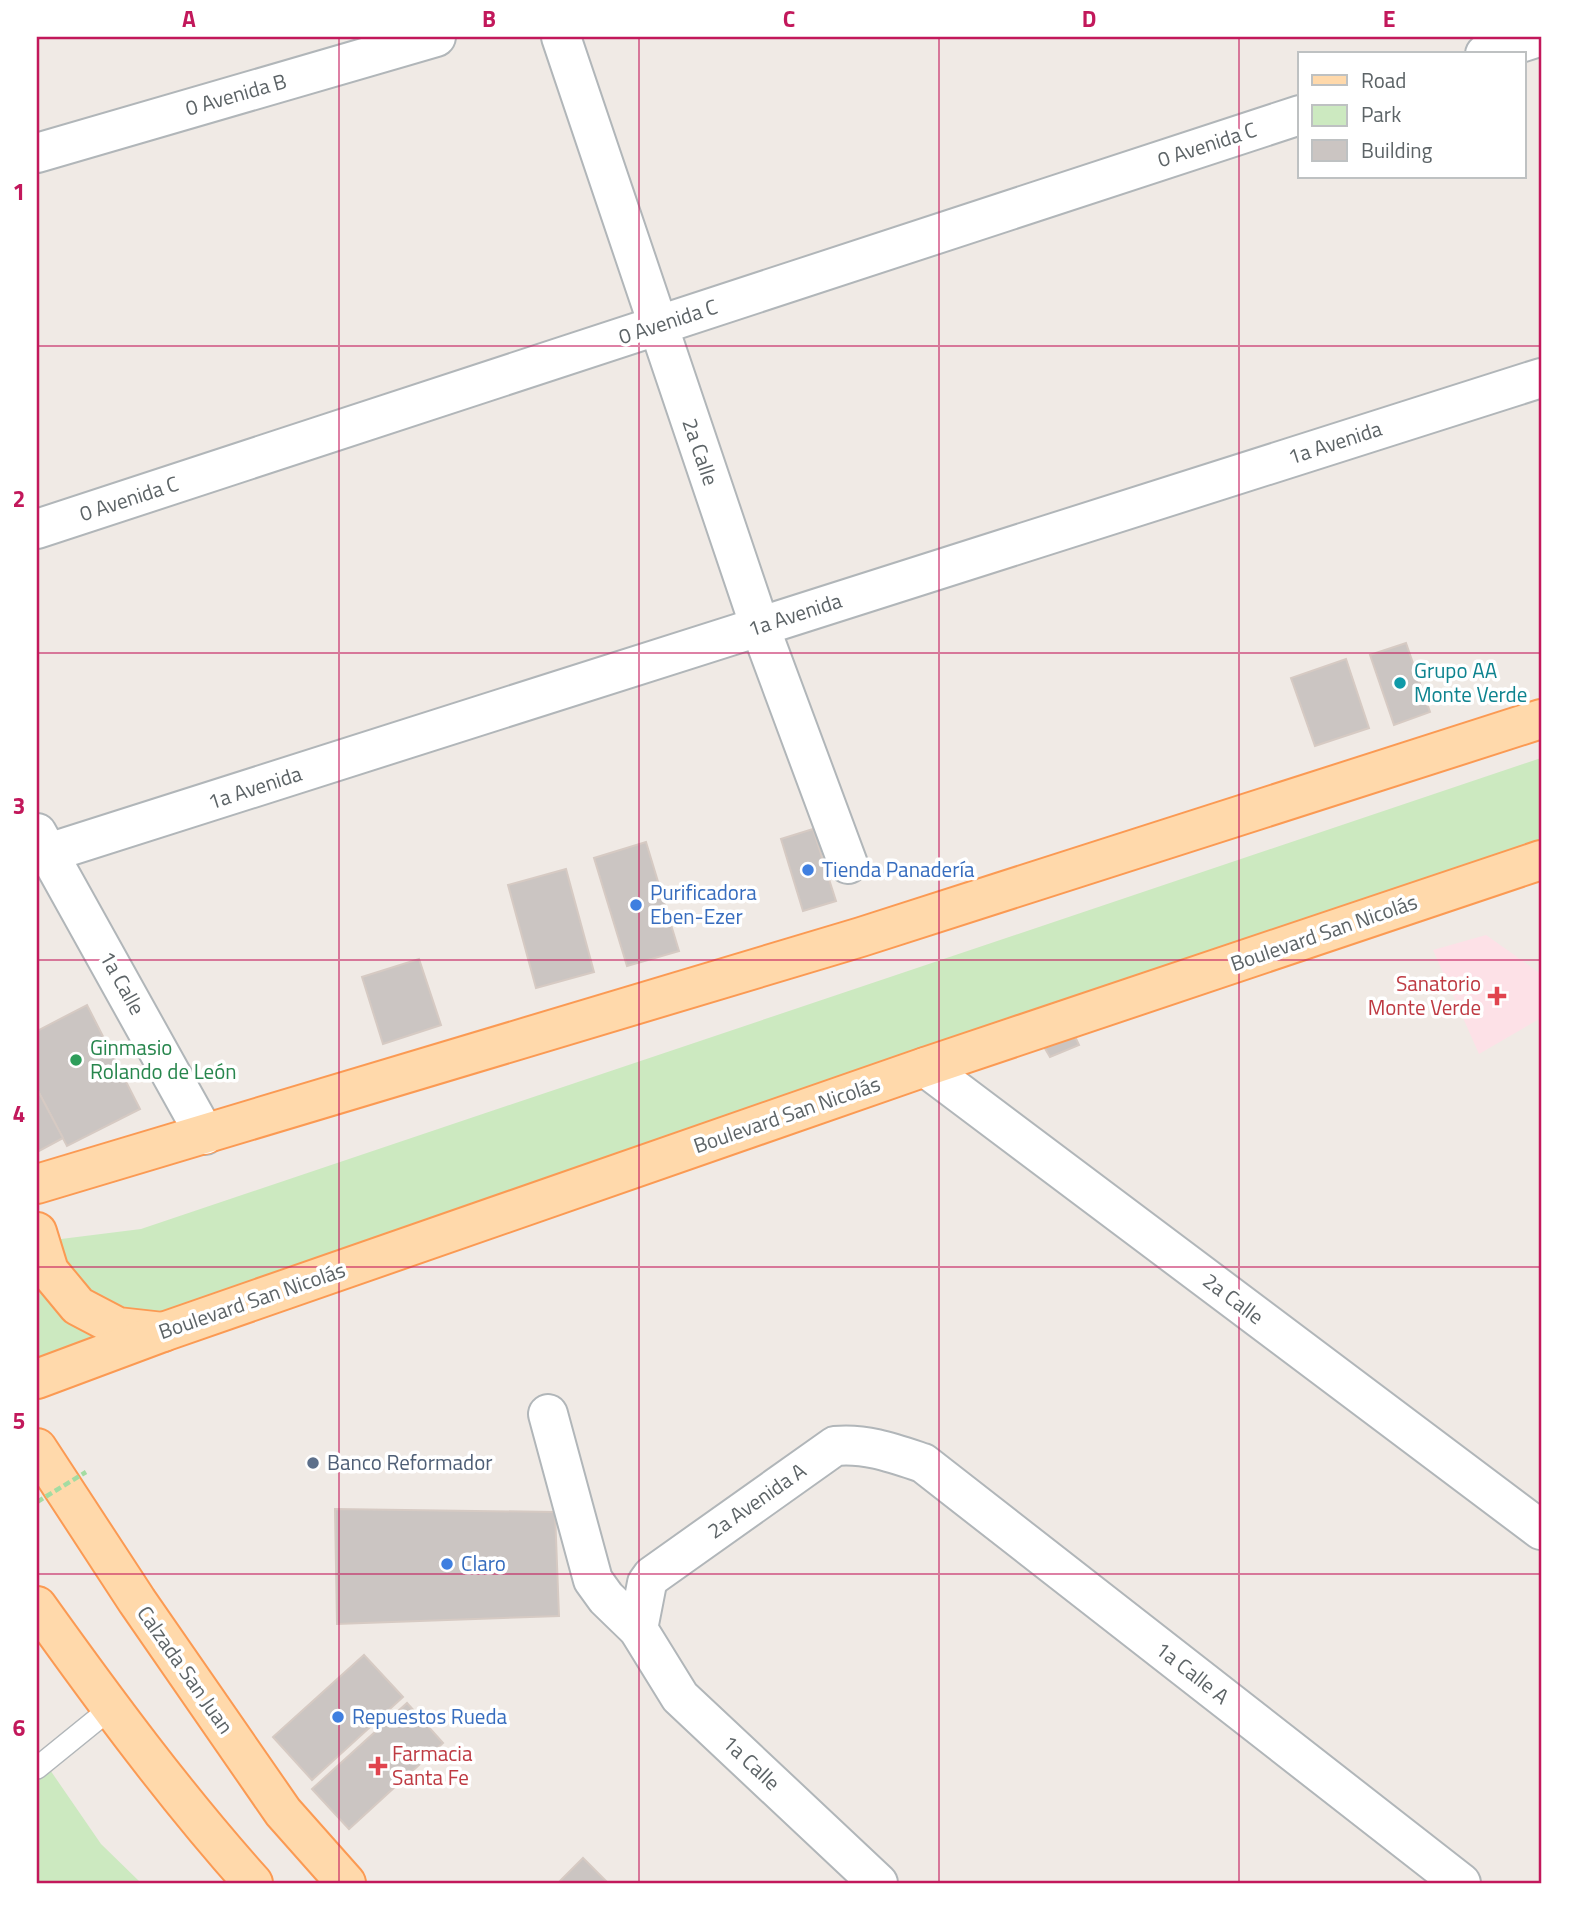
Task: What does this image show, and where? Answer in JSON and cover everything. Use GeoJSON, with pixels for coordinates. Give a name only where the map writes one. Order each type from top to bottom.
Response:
{"type":"FeatureCollection","features":[{"type":"Feature","properties":{"kind":"main road"},"geometry":{"type":"LineString","coordinates":[[37,1192],[205,1135],[861,937],[1541,719]]}},
{"type":"Feature","properties":{"kind":"main road","name":"Boulevard San Nicolás"},"geometry":{"type":"LineString","coordinates":[[37,1380],[163,1332],[925,1067],[1538,867]]}},
{"type":"Feature","properties":{"kind":"main road"},"geometry":{"type":"LineString","coordinates":[[37,1232],[49,1271],[78,1306],[118,1326],[163,1332]]}},
{"type":"Feature","properties":{"kind":"main road","name":"Calzada San Juan"},"geometry":{"type":"LineString","coordinates":[[37,1448],[137,1601],[283,1812],[345,1883]]}},
{"type":"Feature","properties":{"kind":"main road"},"geometry":{"type":"LineString","coordinates":[[37,1606],[111,1708],[208,1833],[253,1883]]}},
{"type":"Feature","properties":{"kind":"street","name":"0 Avenida B"},"geometry":{"type":"LineString","coordinates":[[37,153],[436,37]]}},
{"type":"Feature","properties":{"kind":"street","name":"2a Calle"},"geometry":{"type":"LineString","coordinates":[[561,37],[760,626],[848,864]]}},
{"type":"Feature","properties":{"kind":"street"},"geometry":{"type":"LineString","coordinates":[[1491,52],[1539,37]]}},
{"type":"Feature","properties":{"kind":"street","name":"0 Avenida C"},"geometry":{"type":"LineString","coordinates":[[37,529],[1298,116]]}},
{"type":"Feature","properties":{"kind":"street","name":"1a Avenida"},"geometry":{"type":"LineString","coordinates":[[43,843],[760,626],[1541,378]]}},
{"type":"Feature","properties":{"kind":"street","name":"1a Calle"},"geometry":{"type":"LineString","coordinates":[[43,843],[205,1135]]}},
{"type":"Feature","properties":{"kind":"street","name":"2a Calle"},"geometry":{"type":"LineString","coordinates":[[925,1067],[1541,1530]]}},
{"type":"Feature","properties":{"kind":"street","name":"1a Calle"},"geometry":{"type":"LineString","coordinates":[[548,1414],[593,1580],[606,1598],[638,1629],[680,1697],[878,1883]]}},
{"type":"Feature","properties":{"kind":"street","name":"2a Avenida A"},"geometry":{"type":"LineString","coordinates":[[638,1629],[647,1583],[652,1576],[835,1446],[851,1444],[875,1447],[923,1463]]}},
{"type":"Feature","properties":{"kind":"street","name":"1a Calle A"},"geometry":{"type":"LineString","coordinates":[[923,1463],[1461,1883]]}},
{"type":"Feature","properties":{"kind":"lane"},"geometry":{"type":"LineString","coordinates":[[37,1768],[111,1708]]}},
{"type":"Feature","properties":{"kind":"path"},"geometry":{"type":"LineString","coordinates":[[37,1502],[86,1472]]}},
{"type":"Feature","properties":{"kind":"shaded area","name":"Sanatorio Monte Verde"},"geometry":{"type":"Polygon","coordinates":[[[1486,935],[1541,974],[1541,1018],[1479,1054],[1433,950],[1486,935]]]}},
{"type":"Feature","properties":{"kind":"green space"},"geometry":{"type":"Polygon","coordinates":[[[1541,758],[1541,839],[39,1379],[37,1376],[37,1242],[141,1229],[1541,758]]]}},
{"type":"Feature","properties":{"kind":"green space"},"geometry":{"type":"Polygon","coordinates":[[[37,1751],[101,1844],[141,1883],[37,1883],[37,1751]]]}},
{"type":"Feature","properties":{"kind":"building","name":"Grupo AA Monte Verde"},"geometry":{"type":"Polygon","coordinates":[[[1406,643],[1430,712],[1394,725],[1370,655],[1406,643]]]}},
{"type":"Feature","properties":{"kind":"building"},"geometry":{"type":"Polygon","coordinates":[[[1346,659],[1369,728],[1315,746],[1291,678],[1346,659]]]}},
{"type":"Feature","properties":{"kind":"building","name":"Tienda Panadería"},"geometry":{"type":"Polygon","coordinates":[[[813,829],[836,901],[803,911],[781,839],[813,829]]]}},
{"type":"Feature","properties":{"kind":"building","name":"Purificadora Eben-Ezer"},"geometry":{"type":"Polygon","coordinates":[[[646,842],[679,951],[627,966],[594,858],[646,842]]]}},
{"type":"Feature","properties":{"kind":"building"},"geometry":{"type":"Polygon","coordinates":[[[566,869],[594,972],[536,988],[508,885],[566,869]]]}},
{"type":"Feature","properties":{"kind":"building"},"geometry":{"type":"Polygon","coordinates":[[[419,959],[441,1025],[383,1044],[362,977],[419,959]]]}},
{"type":"Feature","properties":{"kind":"building","name":"Ginmasio Rolando de León"},"geometry":{"type":"Polygon","coordinates":[[[87,1005],[140,1109],[67,1146],[37,1089],[37,1031],[87,1005]]]}},
{"type":"Feature","properties":{"kind":"building"},"geometry":{"type":"Polygon","coordinates":[[[1071,1028],[1079,1045],[1050,1057],[1040,1040],[1071,1028]]]}},
{"type":"Feature","properties":{"kind":"building"},"geometry":{"type":"Polygon","coordinates":[[[37,1089],[63,1138],[37,1152],[37,1089]]]}},
{"type":"Feature","properties":{"kind":"building","name":"Claro"},"geometry":{"type":"Polygon","coordinates":[[[335,1509],[555,1512],[559,1616],[337,1624],[335,1509]]]}},
{"type":"Feature","properties":{"kind":"building","name":"Repuestos Rueda"},"geometry":{"type":"Polygon","coordinates":[[[364,1655],[403,1697],[312,1780],[273,1737],[364,1655]]]}},
{"type":"Feature","properties":{"kind":"building","name":"Farmacia Santa Fe"},"geometry":{"type":"Polygon","coordinates":[[[407,1703],[443,1743],[349,1829],[312,1789],[407,1703]]]}},
{"type":"Feature","properties":{"kind":"building"},"geometry":{"type":"Polygon","coordinates":[[[583,1858],[608,1883],[558,1883],[583,1858]]]}},
{"type":"Feature","properties":{"kind":"place","name":"Grupo AA Monte Verde"},"geometry":{"type":"Point","coordinates":[1400,683]}},
{"type":"Feature","properties":{"kind":"place","name":"Tienda Panadería"},"geometry":{"type":"Point","coordinates":[808,870]}},
{"type":"Feature","properties":{"kind":"place","name":"Purificadora Eben-Ezer"},"geometry":{"type":"Point","coordinates":[636,905]}},
{"type":"Feature","properties":{"kind":"place","name":"Sanatorio Monte Verde"},"geometry":{"type":"Point","coordinates":[1497,996]}},
{"type":"Feature","properties":{"kind":"place","name":"Ginmasio Rolando de León"},"geometry":{"type":"Point","coordinates":[76,1060]}},
{"type":"Feature","properties":{"kind":"place","name":"Banco Reformador"},"geometry":{"type":"Point","coordinates":[313,1463]}},
{"type":"Feature","properties":{"kind":"place","name":"Claro"},"geometry":{"type":"Point","coordinates":[447,1564]}},
{"type":"Feature","properties":{"kind":"place","name":"Repuestos Rueda"},"geometry":{"type":"Point","coordinates":[338,1717]}},
{"type":"Feature","properties":{"kind":"place","name":"Farmacia Santa Fe"},"geometry":{"type":"Point","coordinates":[378,1766]}}]}
